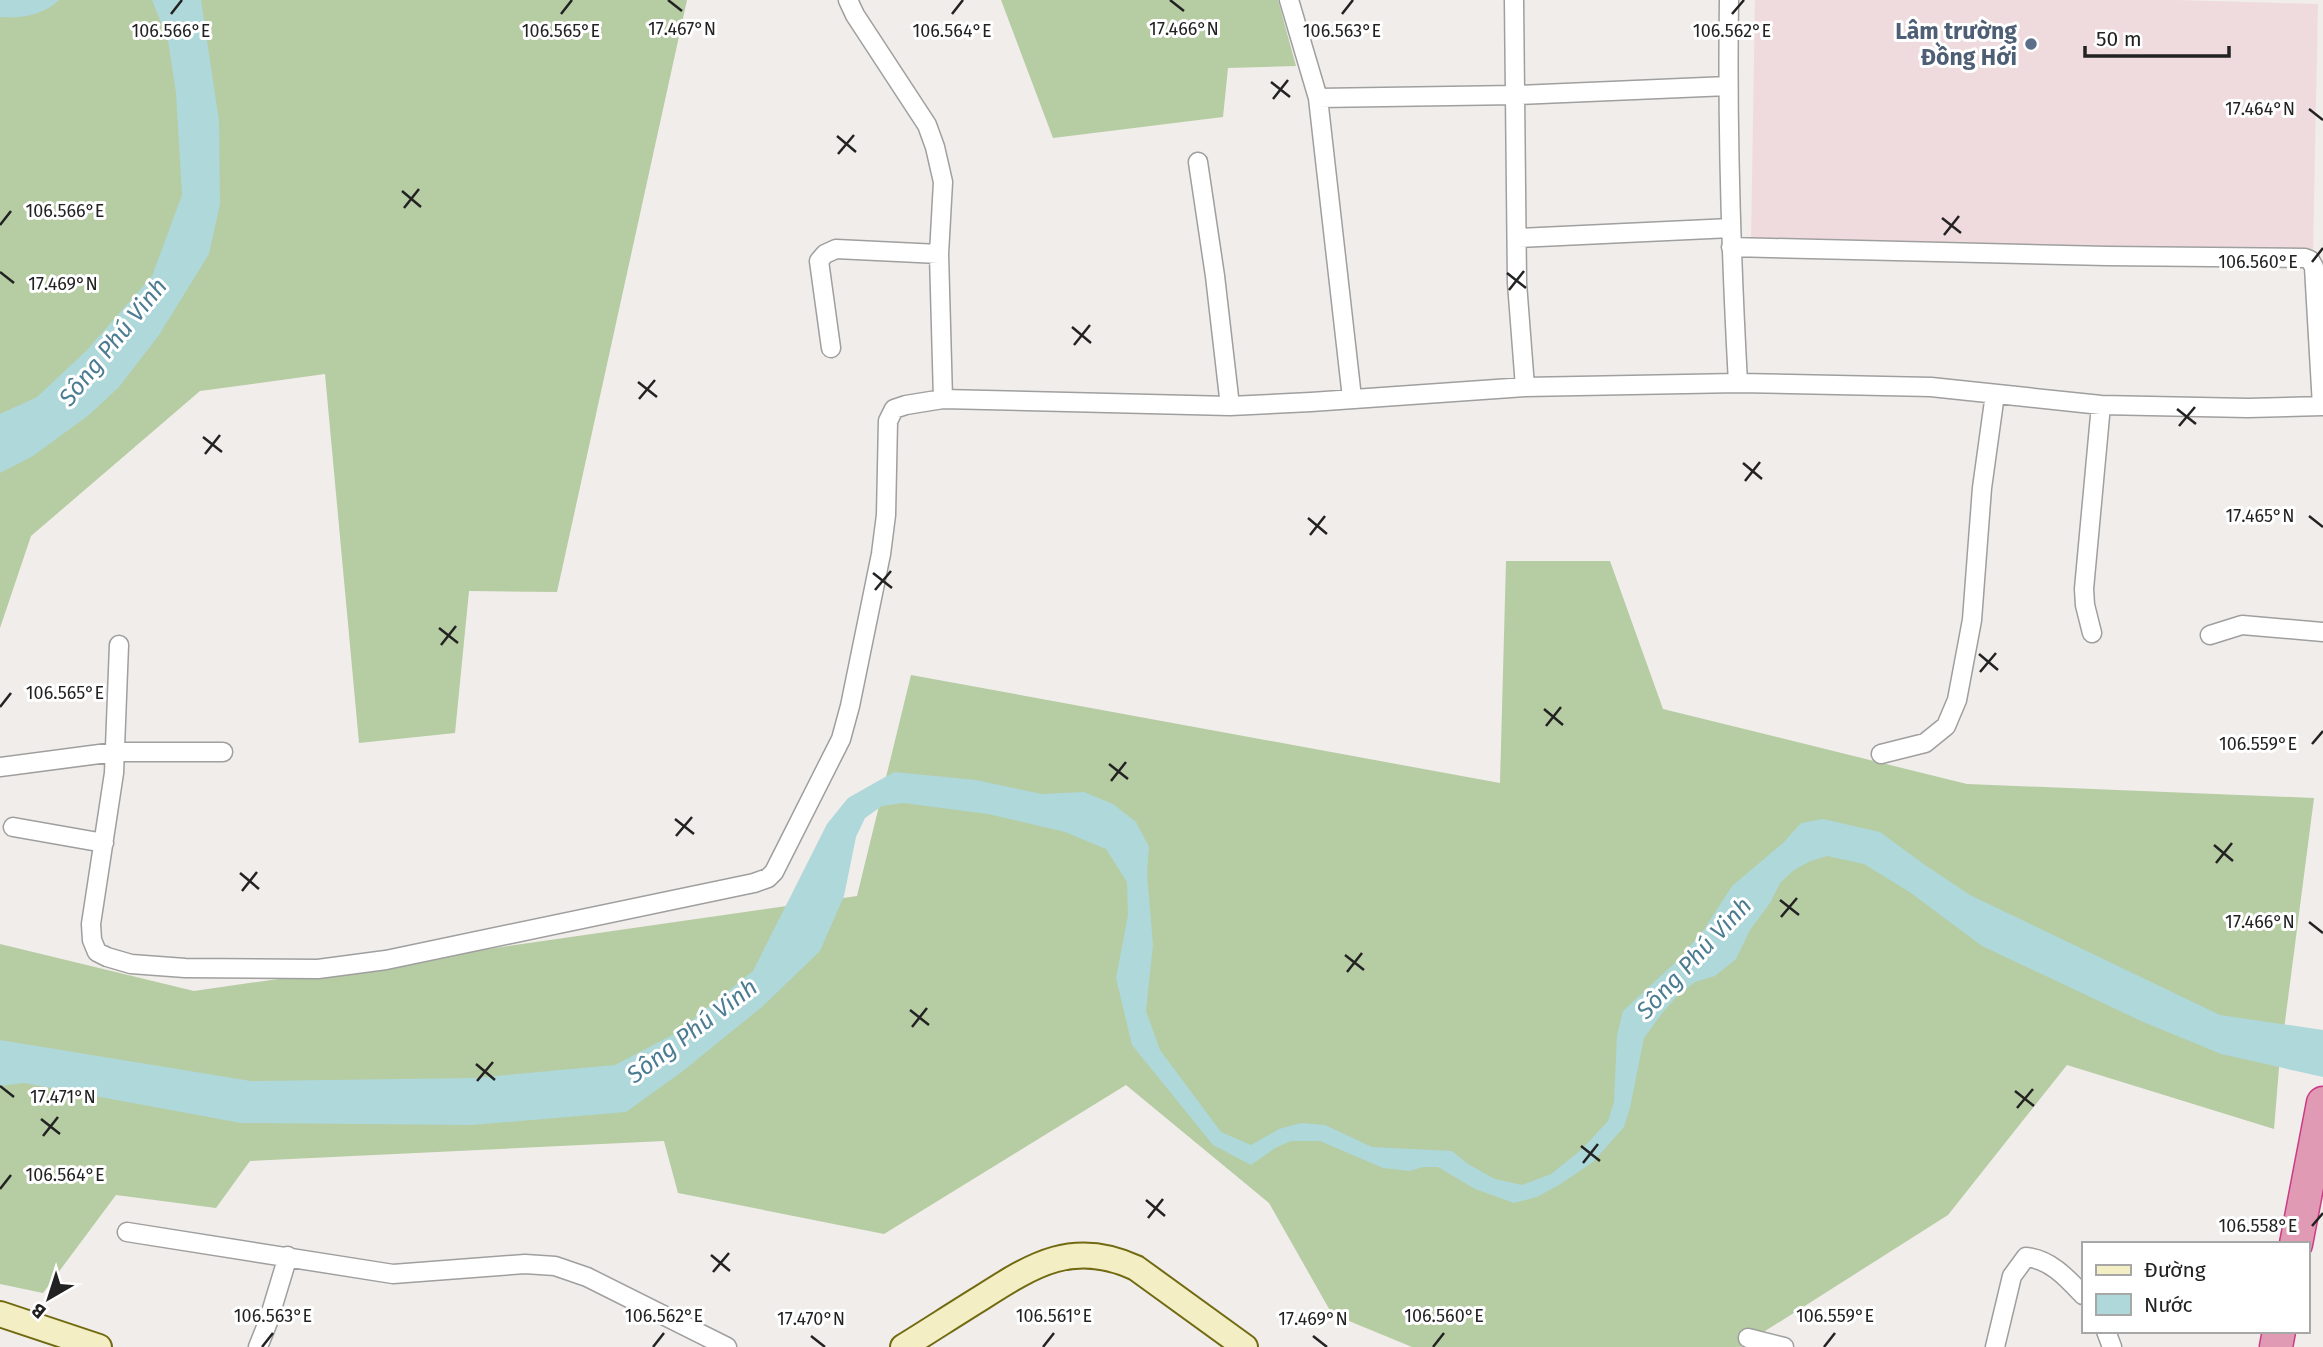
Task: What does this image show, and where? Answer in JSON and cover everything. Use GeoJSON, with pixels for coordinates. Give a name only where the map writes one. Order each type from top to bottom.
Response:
{"type":"FeatureCollection","features":[{"type":"Feature","properties":{"kind":"highway"},"geometry":{"type":"LineString","coordinates":[[2296,1242],[2322,1110]]}},
{"type":"Feature","properties":{"kind":"main road"},"geometry":{"type":"LineString","coordinates":[[903,1347],[1031,1267],[1063,1256],[1092,1254],[1107,1256],[1136,1268],[1245,1347]]}},
{"type":"Feature","properties":{"kind":"main road"},"geometry":{"type":"LineString","coordinates":[[0,1314],[99,1347]]}},
{"type":"Feature","properties":{"kind":"street"},"geometry":{"type":"LineString","coordinates":[[848,0],[927,125],[935,147],[943,182],[939,254],[943,399]]}},
{"type":"Feature","properties":{"kind":"street"},"geometry":{"type":"LineString","coordinates":[[1289,0],[1318,98],[1352,398]]}},
{"type":"Feature","properties":{"kind":"street"},"geometry":{"type":"LineString","coordinates":[[1514,0],[1519,318],[1525,387]]}},
{"type":"Feature","properties":{"kind":"street"},"geometry":{"type":"LineString","coordinates":[[1729,0],[1731,247],[1738,383]]}},
{"type":"Feature","properties":{"kind":"street"},"geometry":{"type":"LineString","coordinates":[[1318,98],[1728,86]]}},
{"type":"Feature","properties":{"kind":"street"},"geometry":{"type":"LineString","coordinates":[[1198,162],[1230,406]]}},
{"type":"Feature","properties":{"kind":"street"},"geometry":{"type":"LineString","coordinates":[[1518,238],[1731,228]]}},
{"type":"Feature","properties":{"kind":"street"},"geometry":{"type":"LineString","coordinates":[[119,645],[114,773],[91,924],[92,940],[97,952],[131,964],[185,968],[307,970],[359,965],[754,883],[768,878],[774,872],[841,739],[881,554],[886,514],[888,421],[894,409],[906,405],[943,399],[1230,406],[1525,387],[1738,383],[1931,387],[2101,405],[2248,408],[2323,406],[2314,267],[2310,260],[2305,258],[1731,247]]}},
{"type":"Feature","properties":{"kind":"street"},"geometry":{"type":"LineString","coordinates":[[831,348],[819,261],[825,254],[836,249],[939,254]]}},
{"type":"Feature","properties":{"kind":"street"},"geometry":{"type":"LineString","coordinates":[[1881,754],[1926,743],[1947,726],[1957,700],[1972,620],[1982,488],[1995,394]]}},
{"type":"Feature","properties":{"kind":"street"},"geometry":{"type":"LineString","coordinates":[[2092,633],[2084,589],[2101,405]]}},
{"type":"Feature","properties":{"kind":"street"},"geometry":{"type":"LineString","coordinates":[[2210,635],[2242,625],[2323,632]]}},
{"type":"Feature","properties":{"kind":"street"},"geometry":{"type":"LineString","coordinates":[[0,766],[115,752],[223,752]]}},
{"type":"Feature","properties":{"kind":"street"},"geometry":{"type":"LineString","coordinates":[[13,827],[104,843]]}},
{"type":"Feature","properties":{"kind":"street"},"geometry":{"type":"LineString","coordinates":[[127,1232],[404,1275],[526,1264],[555,1266],[587,1277],[727,1347]]}},
{"type":"Feature","properties":{"kind":"street"},"geometry":{"type":"LineString","coordinates":[[258,1347],[288,1256]]}},
{"type":"Feature","properties":{"kind":"street"},"geometry":{"type":"LineString","coordinates":[[1995,1347],[2012,1276],[2026,1257],[2045,1262],[2065,1276],[2082,1293]]}},
{"type":"Feature","properties":{"kind":"street"},"geometry":{"type":"LineString","coordinates":[[1748,1338],[1784,1347]]}},
{"type":"Feature","properties":{"kind":"shaded area"},"geometry":{"type":"Polygon","coordinates":[[[1755,0],[2176,0],[2318,4],[2313,252],[1751,238],[1755,0]]]}},
{"type":"Feature","properties":{"kind":"green space"},"geometry":{"type":"Polygon","coordinates":[[[0,0],[687,0],[557,592],[469,591],[455,733],[359,743],[325,374],[200,391],[31,536],[0,628],[0,0]]]}},
{"type":"Feature","properties":{"kind":"green space"},"geometry":{"type":"Polygon","coordinates":[[[1001,0],[1278,0],[1296,66],[1228,68],[1223,117],[1053,138],[1001,0]]]}},
{"type":"Feature","properties":{"kind":"green space"},"geometry":{"type":"Polygon","coordinates":[[[1506,561],[1610,561],[1663,709],[1967,784],[2314,798],[2279,1068],[2274,1129],[2067,1065],[1948,1215],[1740,1347],[1412,1347],[1332,1314],[1269,1203],[1126,1085],[884,1234],[678,1193],[664,1141],[250,1161],[216,1208],[116,1195],[43,1293],[0,1284],[0,944],[194,991],[857,896],[911,675],[1500,783],[1506,561]]]}},
{"type":"Feature","properties":{"kind":"water"},"geometry":{"type":"Polygon","coordinates":[[[0,0],[59,0],[39,12],[0,17],[0,0]]]}},
{"type":"Feature","properties":{"kind":"water","name":"Sông Phú Vinh"},"geometry":{"type":"Polygon","coordinates":[[[152,0],[201,0],[219,121],[220,204],[209,254],[159,335],[119,387],[89,415],[33,456],[0,473],[0,414],[37,397],[86,351],[152,276],[182,195],[176,93],[168,40],[152,0]]]}},
{"type":"Feature","properties":{"kind":"water","name":"Sông Phú Vinh"},"geometry":{"type":"Polygon","coordinates":[[[894,772],[976,780],[1042,794],[1084,792],[1113,804],[1136,822],[1149,847],[1147,874],[1153,945],[1146,1011],[1160,1050],[1221,1132],[1251,1145],[1279,1129],[1301,1123],[1325,1125],[1372,1147],[1452,1151],[1468,1164],[1495,1179],[1522,1185],[1551,1174],[1581,1150],[1608,1121],[1614,1102],[1617,1035],[1623,1011],[1678,960],[1703,931],[1732,886],[1783,843],[1801,823],[1823,819],[1880,832],[1970,895],[2220,1015],[2323,1030],[2323,1077],[2221,1054],[2141,1021],[1982,946],[1911,893],[1864,864],[1827,856],[1794,870],[1780,883],[1770,903],[1750,930],[1736,959],[1715,976],[1695,982],[1678,995],[1663,1012],[1644,1038],[1624,1127],[1593,1162],[1537,1197],[1514,1203],[1475,1189],[1438,1167],[1423,1167],[1410,1171],[1383,1168],[1320,1141],[1291,1141],[1275,1148],[1251,1165],[1213,1145],[1132,1045],[1116,978],[1128,915],[1127,882],[1106,849],[1065,832],[988,814],[903,803],[882,806],[865,818],[856,837],[844,896],[820,951],[763,1006],[683,1071],[626,1112],[471,1125],[241,1123],[24,1083],[0,1086],[0,1040],[251,1081],[474,1078],[615,1065],[676,1033],[753,971],[827,824],[848,798],[894,772]]]}},
{"type":"Feature","properties":{"kind":"place","name":"Lâm trường Đồng Hới"},"geometry":{"type":"Point","coordinates":[2031,44]}}]}
